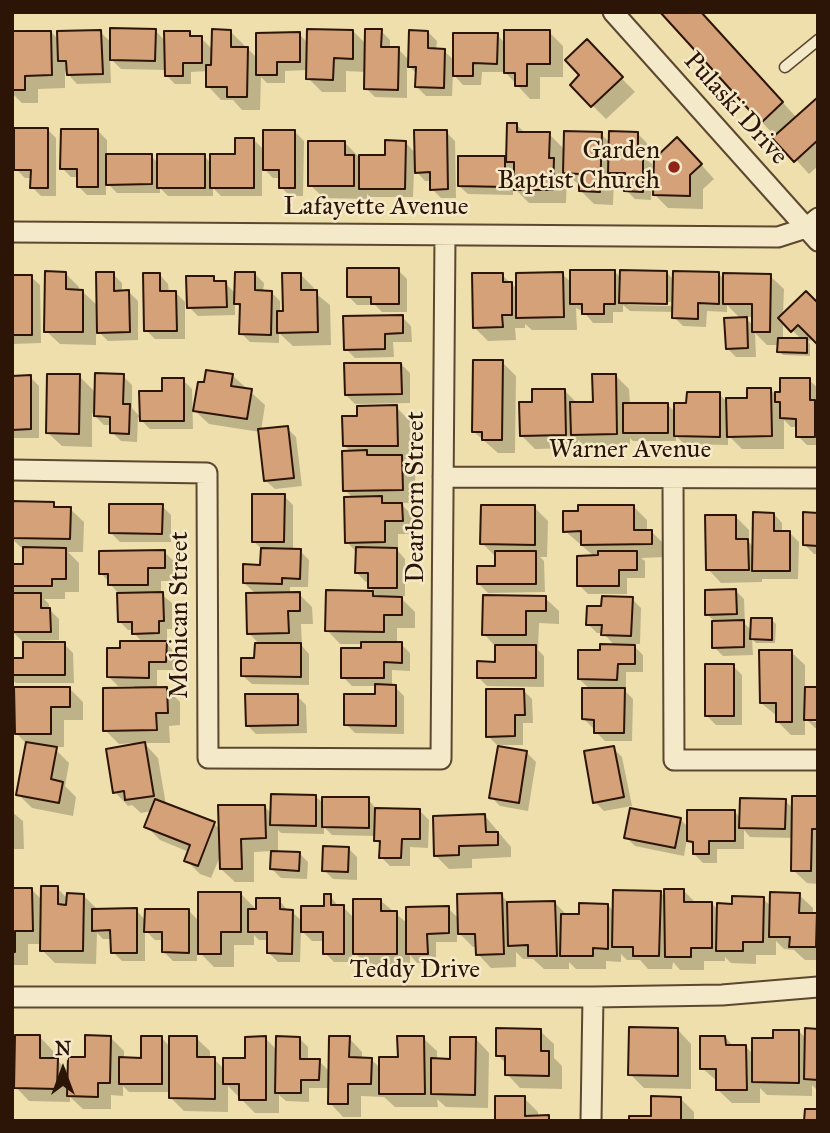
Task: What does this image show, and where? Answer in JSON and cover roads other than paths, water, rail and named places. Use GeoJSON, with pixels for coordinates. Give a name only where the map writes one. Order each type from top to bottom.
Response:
{"type":"FeatureCollection","features":[{"type":"Feature","properties":{"kind":"street","name":"Pulaski Drive"},"geometry":{"type":"LineString","coordinates":[[613,12],[814,229]]}},
{"type":"Feature","properties":{"kind":"street","name":"Lafayette Avenue"},"geometry":{"type":"LineString","coordinates":[[12,232],[778,237],[814,229]]}},
{"type":"Feature","properties":{"kind":"street","name":"Dearborn Street"},"geometry":{"type":"LineString","coordinates":[[441,759],[445,235]]}},
{"type":"Feature","properties":{"kind":"street","name":"Mohican Street"},"geometry":{"type":"LineString","coordinates":[[12,470],[207,473],[208,758],[441,759]]}},
{"type":"Feature","properties":{"kind":"street","name":"Warner Avenue"},"geometry":{"type":"LineString","coordinates":[[443,477],[818,478]]}},
{"type":"Feature","properties":{"kind":"street"},"geometry":{"type":"LineString","coordinates":[[673,478],[674,760],[818,760]]}},
{"type":"Feature","properties":{"kind":"street","name":"Teddy Drive"},"geometry":{"type":"LineString","coordinates":[[12,997],[593,997],[722,995],[818,987]]}},
{"type":"Feature","properties":{"kind":"street"},"geometry":{"type":"LineString","coordinates":[[591,1121],[593,997]]}},
{"type":"Feature","properties":{"kind":"lane"},"geometry":{"type":"LineString","coordinates":[[785,67],[818,40]]}},
{"type":"Feature","properties":{"kind":"place","name":"Garden Baptist Church"},"geometry":{"type":"Point","coordinates":[674,167]}}]}
